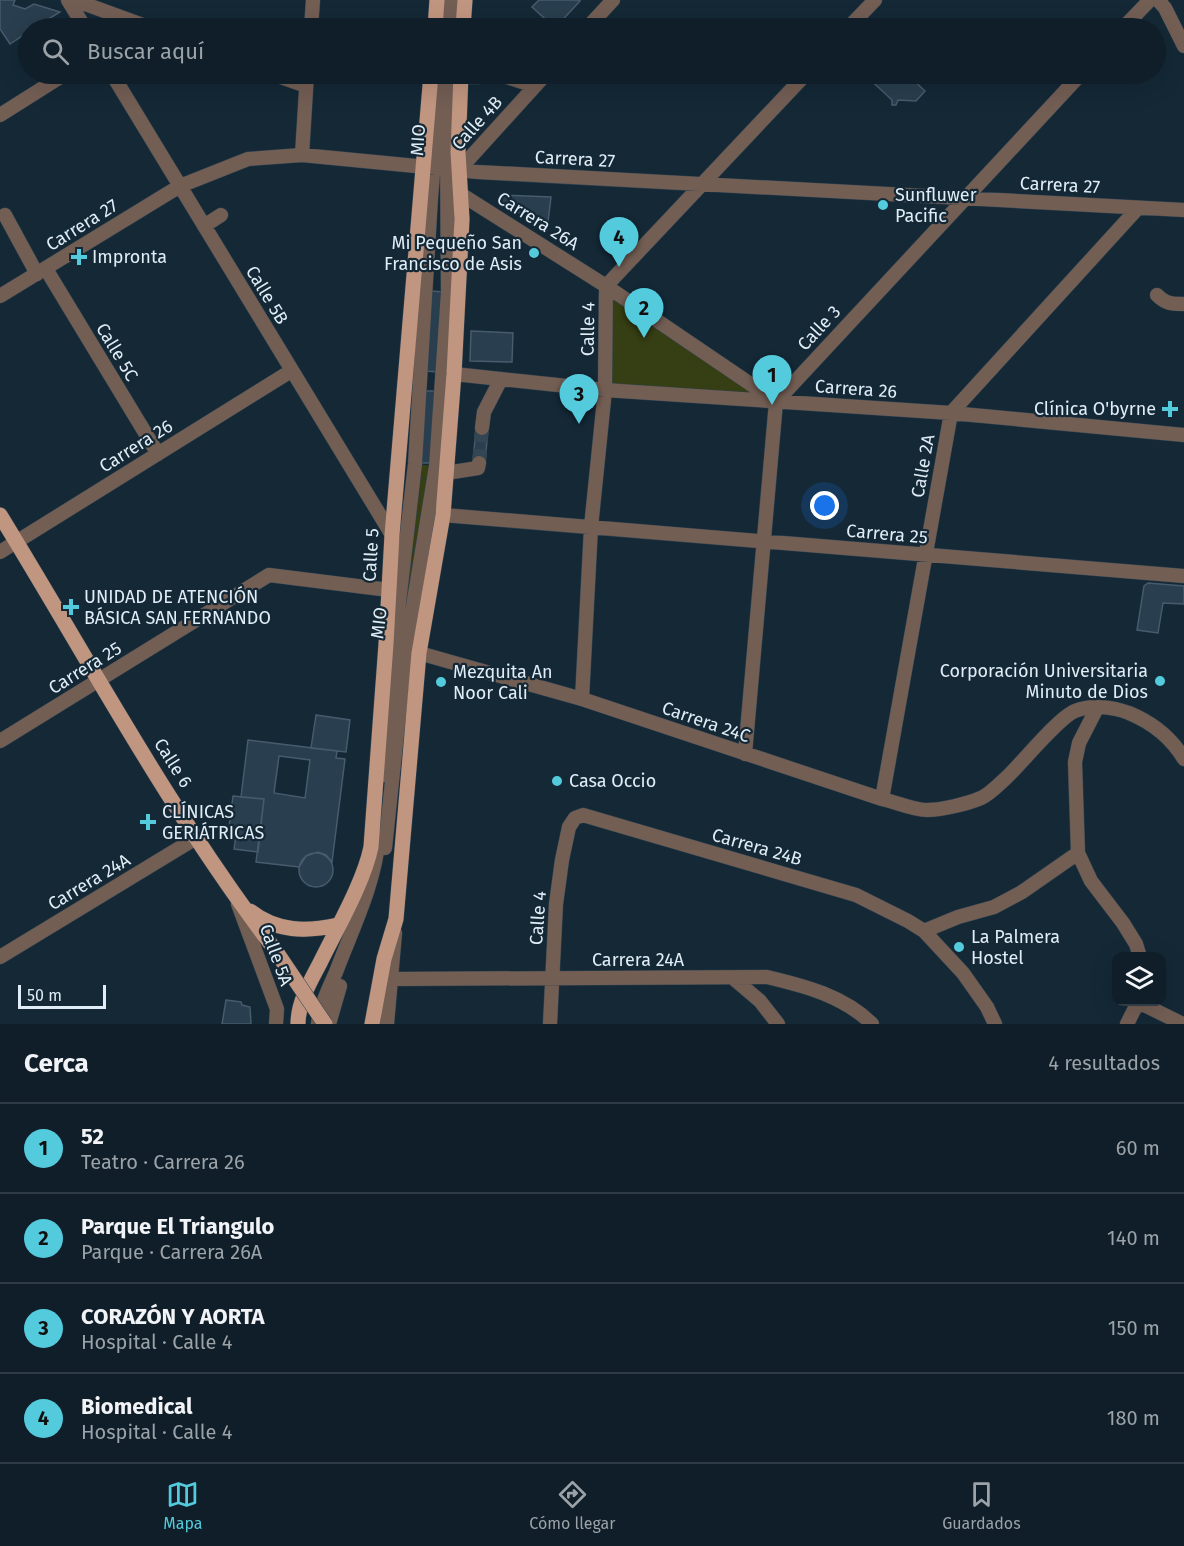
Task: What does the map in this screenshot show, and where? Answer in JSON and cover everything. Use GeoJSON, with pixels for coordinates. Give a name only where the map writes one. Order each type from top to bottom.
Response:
{"type":"FeatureCollection","features":[{"type":"Feature","properties":{"kind":"main road"},"geometry":{"type":"LineString","coordinates":[[436,18],[437,0]]}},
{"type":"Feature","properties":{"kind":"main road"},"geometry":{"type":"LineString","coordinates":[[464,18],[465,0]]}},
{"type":"Feature","properties":{"kind":"main road","name":"Calle 5"},"geometry":{"type":"LineString","coordinates":[[372,1024],[384,959],[396,919],[419,653],[443,515],[454,374],[462,219],[459,193],[441,169],[432,84]]}},
{"type":"Feature","properties":{"kind":"main road","name":"Calle 5"},"geometry":{"type":"LineString","coordinates":[[298,1024],[298,1013],[302,1000],[365,870],[371,847],[392,535],[441,169],[456,84]]}},
{"type":"Feature","properties":{"kind":"main road","name":"Calle 6"},"geometry":{"type":"LineString","coordinates":[[0,515],[196,838],[237,900],[327,1024]]}},
{"type":"Feature","properties":{"kind":"main road"},"geometry":{"type":"LineString","coordinates":[[237,900],[260,918],[280,927],[308,930],[338,925]]}},
{"type":"Feature","properties":{"kind":"street"},"geometry":{"type":"LineString","coordinates":[[68,0],[79,18]]}},
{"type":"Feature","properties":{"kind":"street"},"geometry":{"type":"LineString","coordinates":[[74,0],[124,18]]}},
{"type":"Feature","properties":{"kind":"street"},"geometry":{"type":"LineString","coordinates":[[312,18],[314,0]]}},
{"type":"Feature","properties":{"kind":"street"},"geometry":{"type":"LineString","coordinates":[[445,18],[446,0]]}},
{"type":"Feature","properties":{"kind":"street"},"geometry":{"type":"LineString","coordinates":[[455,18],[456,0]]}},
{"type":"Feature","properties":{"kind":"street"},"geometry":{"type":"LineString","coordinates":[[596,18],[613,0]]}},
{"type":"Feature","properties":{"kind":"street"},"geometry":{"type":"LineString","coordinates":[[858,18],[875,0]]}},
{"type":"Feature","properties":{"kind":"street"},"geometry":{"type":"LineString","coordinates":[[1133,18],[1150,0]]}},
{"type":"Feature","properties":{"kind":"street"},"geometry":{"type":"LineString","coordinates":[[1158,0],[1184,46]]}},
{"type":"Feature","properties":{"kind":"street"},"geometry":{"type":"LineString","coordinates":[[1168,15],[1169,0]]}},
{"type":"Feature","properties":{"kind":"street"},"geometry":{"type":"LineString","coordinates":[[0,115],[49,84]]}},
{"type":"Feature","properties":{"kind":"street","name":"Calle 5B"},"geometry":{"type":"LineString","coordinates":[[118,84],[392,535]]}},
{"type":"Feature","properties":{"kind":"street"},"geometry":{"type":"LineString","coordinates":[[302,155],[307,84]]}},
{"type":"Feature","properties":{"kind":"street","name":"MIO"},"geometry":{"type":"LineString","coordinates":[[327,1024],[375,889],[384,854],[406,649],[436,466],[448,292],[441,169],[441,84]]}},
{"type":"Feature","properties":{"kind":"street"},"geometry":{"type":"LineString","coordinates":[[529,84],[535,86]]}},
{"type":"Feature","properties":{"kind":"street","name":"Calle 4"},"geometry":{"type":"LineString","coordinates":[[582,699],[591,527],[605,390],[606,286],[797,84]]}},
{"type":"Feature","properties":{"kind":"street","name":"Calle 3"},"geometry":{"type":"LineString","coordinates":[[776,402],[1072,84]]}},
{"type":"Feature","properties":{"kind":"street","name":"Calle 4B"},"geometry":{"type":"LineString","coordinates":[[441,169],[535,86]]}},
{"type":"Feature","properties":{"kind":"street","name":"Carrera 27"},"geometry":{"type":"LineString","coordinates":[[0,296],[180,186],[248,159],[302,155],[441,169],[1184,210]]}},
{"type":"Feature","properties":{"kind":"street","name":"MIO"},"geometry":{"type":"LineString","coordinates":[[318,1024],[327,993],[369,887],[377,860],[394,646],[415,464],[441,169]]}},
{"type":"Feature","properties":{"kind":"street","name":"Carrera 26A"},"geometry":{"type":"LineString","coordinates":[[459,193],[606,286],[776,402]]}},
{"type":"Feature","properties":{"kind":"street","name":"Calle 2A"},"geometry":{"type":"LineString","coordinates":[[882,799],[951,413],[1138,207]]}},
{"type":"Feature","properties":{"kind":"street"},"geometry":{"type":"LineString","coordinates":[[204,226],[221,215]]}},
{"type":"Feature","properties":{"kind":"street","name":"Calle 5C"},"geometry":{"type":"LineString","coordinates":[[5,216],[158,454]]}},
{"type":"Feature","properties":{"kind":"street"},"geometry":{"type":"LineString","coordinates":[[1157,295],[1170,304],[1184,304]]}},
{"type":"Feature","properties":{"kind":"street","name":"Carrera 26"},"geometry":{"type":"LineString","coordinates":[[0,552],[291,371]]}},
{"type":"Feature","properties":{"kind":"street","name":"Carrera 26"},"geometry":{"type":"LineString","coordinates":[[454,374],[605,390],[951,413],[1184,435]]}},
{"type":"Feature","properties":{"kind":"street"},"geometry":{"type":"LineString","coordinates":[[482,428],[484,412],[501,379]]}},
{"type":"Feature","properties":{"kind":"street"},"geometry":{"type":"LineString","coordinates":[[746,754],[776,402]]}},
{"type":"Feature","properties":{"kind":"street"},"geometry":{"type":"LineString","coordinates":[[446,473],[478,468],[478,463]]}},
{"type":"Feature","properties":{"kind":"street","name":"Carrera 25"},"geometry":{"type":"LineString","coordinates":[[443,515],[1184,576]]}},
{"type":"Feature","properties":{"kind":"street","name":"Carrera 25"},"geometry":{"type":"LineString","coordinates":[[0,741],[269,575],[389,590]]}},
{"type":"Feature","properties":{"kind":"street","name":"Carrera 24C"},"geometry":{"type":"LineString","coordinates":[[419,653],[582,699],[882,799],[927,810],[963,804],[983,797],[1023,762],[1074,711],[1097,708]]}},
{"type":"Feature","properties":{"kind":"street"},"geometry":{"type":"LineString","coordinates":[[1138,952],[1123,923],[1091,881],[1078,853],[1076,762],[1079,743],[1097,708],[1125,712],[1148,721],[1167,736],[1184,759]]}},
{"type":"Feature","properties":{"kind":"street","name":"Carrera 24B"},"geometry":{"type":"LineString","coordinates":[[575,818],[583,815],[856,895],[924,931],[963,973],[995,1024]]}},
{"type":"Feature","properties":{"kind":"street","name":"Calle 4"},"geometry":{"type":"LineString","coordinates":[[550,1024],[556,903],[569,827],[575,818]]}},
{"type":"Feature","properties":{"kind":"street","name":"Carrera 24A"},"geometry":{"type":"LineString","coordinates":[[0,957],[196,838]]}},
{"type":"Feature","properties":{"kind":"street"},"geometry":{"type":"LineString","coordinates":[[924,931],[958,917],[994,907],[1022,892],[1078,853]]}},
{"type":"Feature","properties":{"kind":"street","name":"Calle 5A"},"geometry":{"type":"LineString","coordinates":[[237,900],[277,1009],[276,1024]]}},
{"type":"Feature","properties":{"kind":"street","name":"Calle 5"},"geometry":{"type":"LineString","coordinates":[[387,1024],[396,919]]}},
{"type":"Feature","properties":{"kind":"street","name":"Carrera 24A"},"geometry":{"type":"LineString","coordinates":[[392,979],[767,977],[804,986],[842,1001],[872,1024]]}},
{"type":"Feature","properties":{"kind":"street"},"geometry":{"type":"LineString","coordinates":[[733,978],[760,1001],[778,1024]]}},
{"type":"Feature","properties":{"kind":"street"},"geometry":{"type":"LineString","coordinates":[[1127,1024],[1136,1006]]}},
{"type":"Feature","properties":{"kind":"street"},"geometry":{"type":"LineString","coordinates":[[1146,1006],[1183,1024]]}},
{"type":"Feature","properties":{"kind":"green space"},"geometry":{"type":"Polygon","coordinates":[[[606,286],[776,402],[605,390],[606,286]]]}},
{"type":"Feature","properties":{"kind":"green space"},"geometry":{"type":"Polygon","coordinates":[[[415,464],[436,466],[406,649],[394,646],[415,464]]]}},
{"type":"Feature","properties":{"kind":"building"},"geometry":{"type":"Polygon","coordinates":[[[0,0],[15,0],[13,5],[25,9],[34,4],[60,12],[50,18],[18,18],[18,39],[10,44],[0,29],[0,0]]]}},
{"type":"Feature","properties":{"kind":"building"},"geometry":{"type":"Polygon","coordinates":[[[539,0],[580,1],[564,18],[544,18],[532,7],[539,0]]]}},
{"type":"Feature","properties":{"kind":"building"},"geometry":{"type":"Polygon","coordinates":[[[875,84],[918,84],[925,91],[916,101],[898,100],[896,105],[892,105],[892,100],[875,84]]]}},
{"type":"Feature","properties":{"kind":"building"},"geometry":{"type":"Polygon","coordinates":[[[500,195],[551,197],[547,230],[499,201],[500,195]]]}},
{"type":"Feature","properties":{"kind":"building"},"geometry":{"type":"Polygon","coordinates":[[[431,291],[444,292],[438,372],[425,371],[431,291]]]}},
{"type":"Feature","properties":{"kind":"building"},"geometry":{"type":"Polygon","coordinates":[[[471,331],[513,333],[512,362],[470,361],[471,331]]]}},
{"type":"Feature","properties":{"kind":"building"},"geometry":{"type":"Polygon","coordinates":[[[424,391],[437,391],[432,463],[419,463],[424,391]]]}},
{"type":"Feature","properties":{"kind":"building"},"geometry":{"type":"Polygon","coordinates":[[[476,428],[488,429],[485,463],[473,462],[476,428]]]}},
{"type":"Feature","properties":{"kind":"building"},"geometry":{"type":"Polygon","coordinates":[[[1148,583],[1184,586],[1184,604],[1163,603],[1158,633],[1137,630],[1144,586],[1148,583]]]}},
{"type":"Feature","properties":{"kind":"building"},"geometry":{"type":"Polygon","coordinates":[[[316,715],[350,720],[346,752],[311,748],[316,715]]]}},
{"type":"Feature","properties":{"kind":"building"},"geometry":{"type":"Polygon","coordinates":[[[248,740],[337,751],[336,758],[345,759],[332,862],[326,855],[318,852],[306,856],[299,867],[256,862],[264,799],[241,797],[248,740]],[[279,756],[274,793],[305,798],[310,760],[279,756]]]}},
{"type":"Feature","properties":{"kind":"building"},"geometry":{"type":"Polygon","coordinates":[[[233,796],[264,799],[258,852],[234,849],[237,828],[229,827],[233,796]]]}},
{"type":"Feature","properties":{"kind":"building"},"geometry":{"type":"Polygon","coordinates":[[[316,853],[328,858],[333,870],[328,882],[316,887],[304,882],[299,870],[304,858],[316,853]]]}},
{"type":"Feature","properties":{"kind":"building"},"geometry":{"type":"Polygon","coordinates":[[[226,1000],[241,1002],[242,1005],[250,1007],[251,1024],[222,1024],[226,1000]]]}},
{"type":"Feature","properties":{"kind":"tunnel"},"geometry":{"type":"LineString","coordinates":[[479,463],[482,428]]}},
{"type":"Feature","properties":{"kind":"place","name":"Sunfluwer Pacific"},"geometry":{"type":"Point","coordinates":[883,205]}},
{"type":"Feature","properties":{"kind":"place","name":"Mi Pequeño San Francisco de Asis"},"geometry":{"type":"Point","coordinates":[534,253]}},
{"type":"Feature","properties":{"kind":"place","name":"Impronta"},"geometry":{"type":"Point","coordinates":[79,257]}},
{"type":"Feature","properties":{"kind":"place","name":"Biomedical"},"geometry":{"type":"Point","coordinates":[619,267]}},
{"type":"Feature","properties":{"kind":"place","name":"Parque El Triangulo"},"geometry":{"type":"Point","coordinates":[644,338]}},
{"type":"Feature","properties":{"kind":"place","name":"52"},"geometry":{"type":"Point","coordinates":[772,405]}},
{"type":"Feature","properties":{"kind":"place","name":"Clínica O'byrne"},"geometry":{"type":"Point","coordinates":[1170,409]}},
{"type":"Feature","properties":{"kind":"place","name":"CORAZÓN Y AORTA"},"geometry":{"type":"Point","coordinates":[579,424]}},
{"type":"Feature","properties":{"kind":"place","name":"UNIDAD DE ATENCIÓN BÁSICA SAN FERNANDO"},"geometry":{"type":"Point","coordinates":[71,607]}},
{"type":"Feature","properties":{"kind":"place","name":"Corporación Universitaria Minuto de Dios"},"geometry":{"type":"Point","coordinates":[1160,681]}},
{"type":"Feature","properties":{"kind":"place","name":"Mezquita An Noor Cali"},"geometry":{"type":"Point","coordinates":[441,682]}},
{"type":"Feature","properties":{"kind":"place","name":"Casa Occio"},"geometry":{"type":"Point","coordinates":[557,781]}},
{"type":"Feature","properties":{"kind":"place","name":"CLÍNICAS GERIÁTRICAS"},"geometry":{"type":"Point","coordinates":[148,822]}},
{"type":"Feature","properties":{"kind":"place","name":"La Palmera Hostel"},"geometry":{"type":"Point","coordinates":[959,947]}}]}
